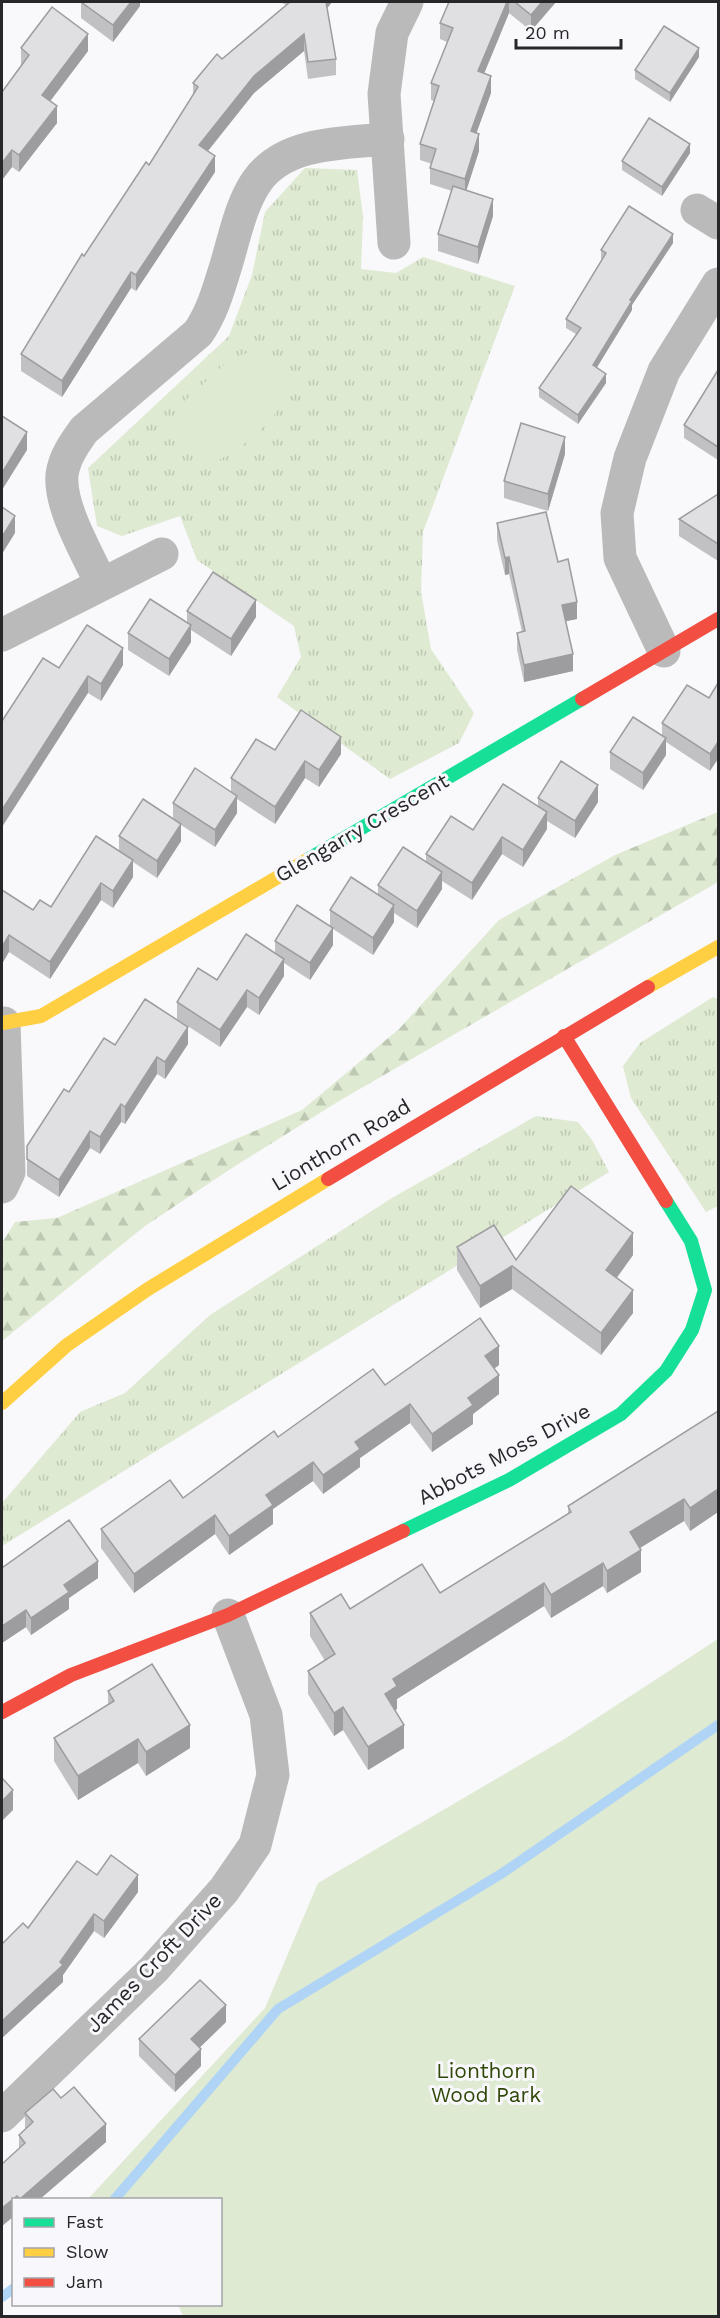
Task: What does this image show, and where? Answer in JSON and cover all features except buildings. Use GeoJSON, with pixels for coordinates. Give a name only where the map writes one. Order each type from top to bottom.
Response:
{"type":"FeatureCollection","features":[{"type":"Feature","properties":{"kind":"street"},"geometry":{"type":"LineString","coordinates":[[394,243],[384,94],[392,33],[407,2]]}},
{"type":"Feature","properties":{"kind":"street"},"geometry":{"type":"LineString","coordinates":[[101,584],[63,497],[62,474],[70,450],[84,430],[198,333],[211,314],[243,210],[258,180],[278,162],[297,152],[388,139]]}},
{"type":"Feature","properties":{"kind":"street"},"geometry":{"type":"LineString","coordinates":[[664,651],[620,558],[617,513],[630,458],[664,371],[718,284]]}},
{"type":"Feature","properties":{"kind":"street"},"geometry":{"type":"LineString","coordinates":[[2,635],[162,554]]}},
{"type":"Feature","properties":{"kind":"street","name":"Glengarry Crescent"},"geometry":{"type":"LineString","coordinates":[[3,1023],[41,1016],[718,619]]}},
{"type":"Feature","properties":{"kind":"street","name":"Lionthorn Road"},"geometry":{"type":"LineString","coordinates":[[2,1403],[68,1345],[148,1288],[564,1036],[718,947]]}},
{"type":"Feature","properties":{"kind":"street"},"geometry":{"type":"LineString","coordinates":[[2,1187],[9,1172],[3,1023]]}},
{"type":"Feature","properties":{"kind":"street","name":"Abbots Moss Drive"},"geometry":{"type":"LineString","coordinates":[[2,1712],[71,1675],[228,1615],[509,1480],[621,1414],[666,1371],[692,1330],[705,1290],[691,1241],[564,1036]]}},
{"type":"Feature","properties":{"kind":"street","name":"James Croft Drive"},"geometry":{"type":"LineString","coordinates":[[2,2116],[154,1969],[224,1890],[255,1845],[273,1775],[268,1727],[266,1715],[228,1615]]}},
{"type":"Feature","properties":{"kind":"green space"},"geometry":{"type":"Polygon","coordinates":[[[305,168],[357,170],[363,216],[361,269],[396,273],[423,257],[515,286],[423,532],[421,592],[431,649],[474,713],[459,743],[390,779],[277,697],[301,657],[294,626],[197,560],[180,516],[122,536],[97,526],[88,468],[229,336],[252,275],[265,212],[305,168]]]}},
{"type":"Feature","properties":{"kind":"green space"},"geometry":{"type":"Polygon","coordinates":[[[256,350],[292,389],[274,415],[255,435],[232,452],[205,467],[170,426],[186,400],[230,359],[256,350]]]}},
{"type":"Feature","properties":{"kind":"green space"},"geometry":{"type":"Polygon","coordinates":[[[718,812],[718,882],[339,1101],[232,1168],[145,1226],[2,1341],[2,1243],[15,1222],[57,1218],[302,1110],[399,1029],[499,920],[615,855],[718,812]]]}},
{"type":"Feature","properties":{"kind":"green space"},"geometry":{"type":"Polygon","coordinates":[[[713,997],[718,999],[718,1206],[706,1212],[631,1098],[623,1066],[640,1043],[713,997]]]}},
{"type":"Feature","properties":{"kind":"green space"},"geometry":{"type":"Polygon","coordinates":[[[536,1116],[578,1122],[592,1140],[609,1172],[2,1546],[2,1503],[80,1412],[125,1393],[210,1315],[392,1198],[536,1116]]]}},
{"type":"Feature","properties":{"kind":"green space","name":"Lionthorn Wood Park"},"geometry":{"type":"Polygon","coordinates":[[[718,1639],[718,2316],[183,2316],[178,2306],[222,2306],[222,2198],[89,2198],[265,2008],[318,1883],[563,1740],[718,1639]]]}},
{"type":"Feature","properties":{"kind":"waterway"},"geometry":{"type":"LineString","coordinates":[[116,2198],[278,2009],[501,1874],[718,1725]]}},
{"type":"Feature","properties":{"kind":"waterway"},"geometry":{"type":"LineString","coordinates":[[2,2297],[12,2290]]}},
{"type":"Feature","properties":{"kind":"traffic: fast"},"geometry":{"type":"LineString","coordinates":[[307,860],[582,699]]}},
{"type":"Feature","properties":{"kind":"traffic: fast"},"geometry":{"type":"LineString","coordinates":[[403,1531],[509,1480],[621,1414],[666,1371],[692,1330],[705,1290],[691,1241],[666,1201]]}},
{"type":"Feature","properties":{"kind":"traffic: slow"},"geometry":{"type":"LineString","coordinates":[[2,1023],[41,1016],[307,860]]}},
{"type":"Feature","properties":{"kind":"traffic: slow"},"geometry":{"type":"LineString","coordinates":[[648,987],[718,947]]}},
{"type":"Feature","properties":{"kind":"traffic: slow"},"geometry":{"type":"LineString","coordinates":[[2,1403],[67,1345],[148,1289],[328,1179]]}},
{"type":"Feature","properties":{"kind":"traffic: jam"},"geometry":{"type":"LineString","coordinates":[[582,699],[718,619]]}},
{"type":"Feature","properties":{"kind":"traffic: jam"},"geometry":{"type":"LineString","coordinates":[[328,1179],[648,987]]}},
{"type":"Feature","properties":{"kind":"traffic: jam"},"geometry":{"type":"LineString","coordinates":[[564,1036],[666,1201]]}},
{"type":"Feature","properties":{"kind":"traffic: jam"},"geometry":{"type":"LineString","coordinates":[[2,1712],[71,1675],[228,1615],[403,1531]]}}]}
